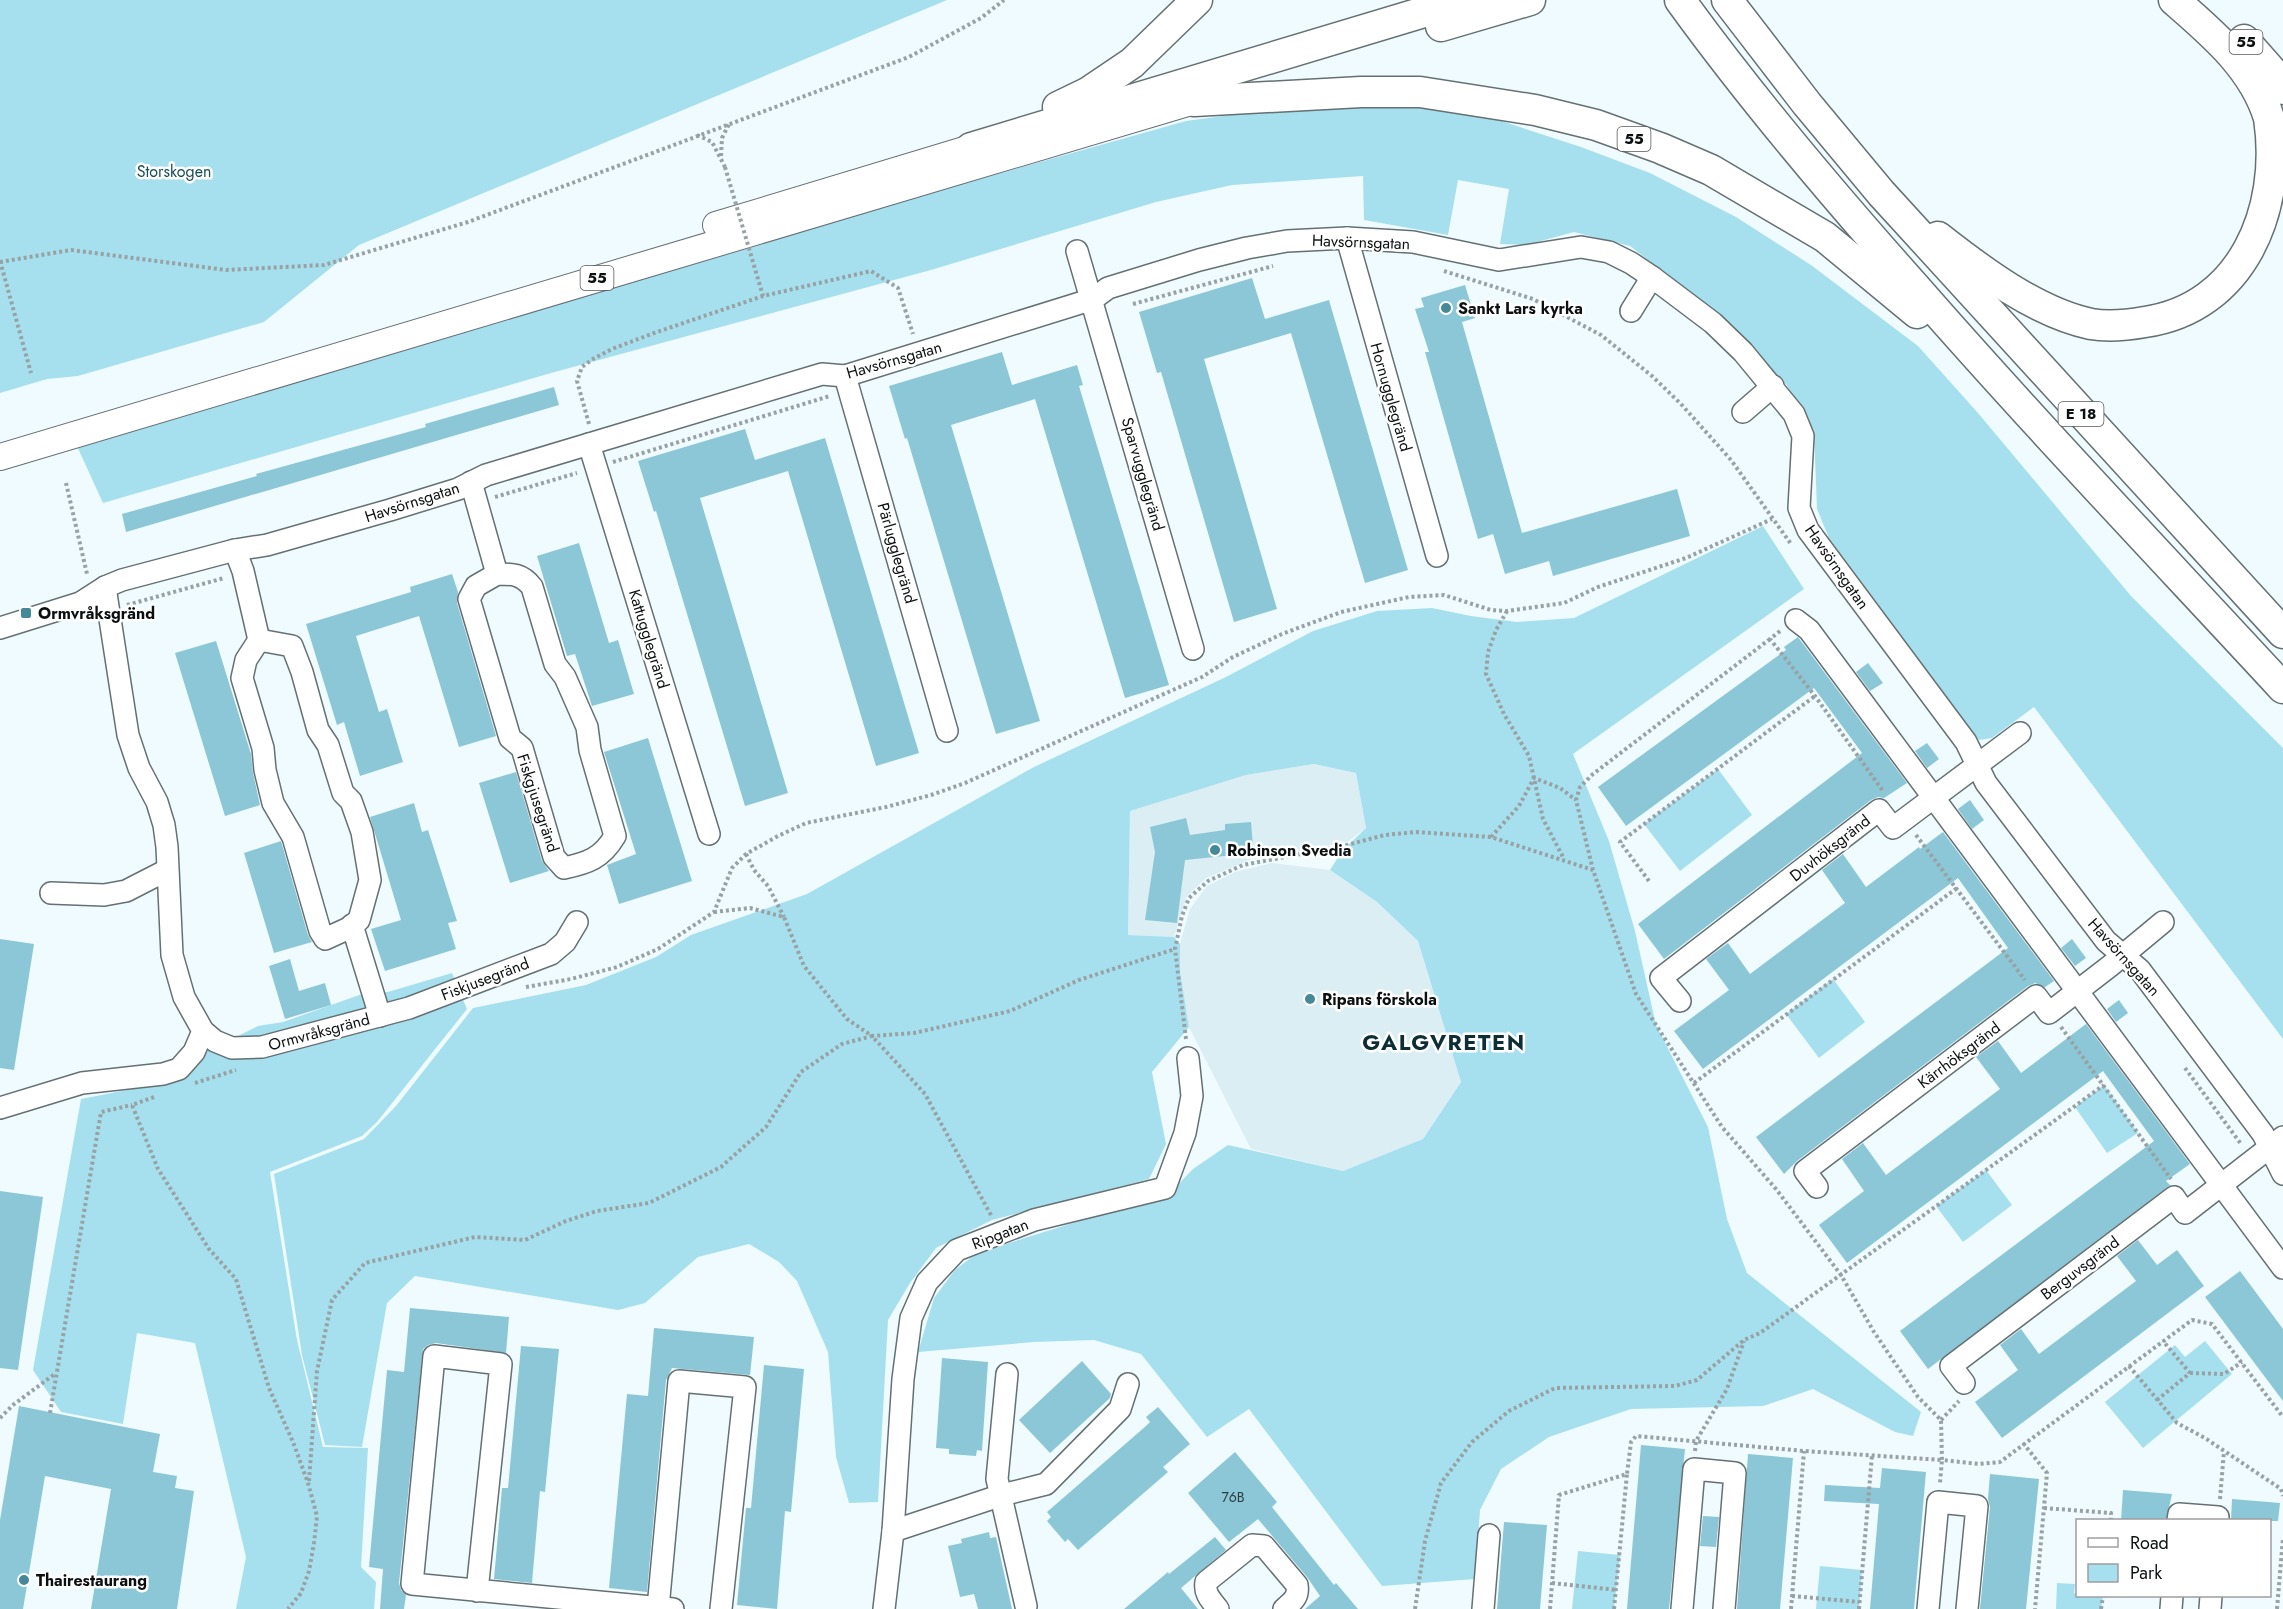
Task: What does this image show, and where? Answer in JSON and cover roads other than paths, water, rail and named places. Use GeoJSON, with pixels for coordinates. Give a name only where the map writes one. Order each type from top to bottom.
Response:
{"type":"FeatureCollection","features":[{"type":"Feature","properties":{"kind":"highway"},"geometry":{"type":"LineString","coordinates":[[971,148],[1089,92],[1132,63],[1197,0]]}},
{"type":"Feature","properties":{"kind":"highway","name":"55"},"geometry":{"type":"LineString","coordinates":[[971,148],[1464,0]]}},
{"type":"Feature","properties":{"kind":"highway"},"geometry":{"type":"LineString","coordinates":[[1194,101],[1530,0]]}},
{"type":"Feature","properties":{"kind":"highway","name":"E 18"},"geometry":{"type":"LineString","coordinates":[[1680,0],[1776,127],[2001,385],[2283,688]]}},
{"type":"Feature","properties":{"kind":"highway","name":"E 18"},"geometry":{"type":"LineString","coordinates":[[1727,0],[1881,193],[2283,633]]}},
{"type":"Feature","properties":{"kind":"highway"},"geometry":{"type":"LineString","coordinates":[[1881,193],[1962,255],[2022,294],[2055,313],[2091,324],[2129,325],[2160,320],[2188,310],[2218,292],[2241,269],[2261,236],[2272,203],[2277,163],[2269,118],[2255,85],[2232,55],[2174,0]]}},
{"type":"Feature","properties":{"kind":"highway","name":"55"},"geometry":{"type":"LineString","coordinates":[[2203,0],[2246,42],[2274,74],[2283,89]]}},
{"type":"Feature","properties":{"kind":"highway","name":"55"},"geometry":{"type":"LineString","coordinates":[[1194,101],[1361,92],[1420,92],[1535,111],[1607,129],[1711,170],[1825,237],[2001,385]]}},
{"type":"Feature","properties":{"kind":"main road","name":"55"},"geometry":{"type":"LineString","coordinates":[[0,457],[1194,101]]}},
{"type":"Feature","properties":{"kind":"main road","name":"55"},"geometry":{"type":"LineString","coordinates":[[0,438],[971,148]]}},
{"type":"Feature","properties":{"kind":"street","name":"Havsörnsgatan"},"geometry":{"type":"LineString","coordinates":[[0,628],[80,603],[122,580],[235,550],[267,546],[458,489],[473,492],[486,475],[822,374],[848,383],[919,354],[1095,308],[1108,288],[1247,248],[1287,242],[1347,238],[1413,242],[1499,260],[1581,247],[1609,252],[1652,277],[1713,324],[1743,352],[1794,414],[1803,436],[1799,508],[1808,530],[1966,742],[1986,783],[2106,941],[2140,970],[2263,1134],[2276,1142],[2283,1174]]}},
{"type":"Feature","properties":{"kind":"street","name":"Hornugglegränd"},"geometry":{"type":"LineString","coordinates":[[1347,238],[1437,556]]}},
{"type":"Feature","properties":{"kind":"street","name":"Sparvugglegränd"},"geometry":{"type":"LineString","coordinates":[[1077,251],[1193,649]]}},
{"type":"Feature","properties":{"kind":"street"},"geometry":{"type":"LineString","coordinates":[[1631,311],[1652,277]]}},
{"type":"Feature","properties":{"kind":"street","name":"Pärlugglegränd"},"geometry":{"type":"LineString","coordinates":[[848,383],[947,731]]}},
{"type":"Feature","properties":{"kind":"street"},"geometry":{"type":"LineString","coordinates":[[1743,412],[1773,386]]}},
{"type":"Feature","properties":{"kind":"street","name":"Kattugglegränd"},"geometry":{"type":"LineString","coordinates":[[591,443],[596,467],[709,834]]}},
{"type":"Feature","properties":{"kind":"street"},"geometry":{"type":"LineString","coordinates":[[473,492],[498,574]]}},
{"type":"Feature","properties":{"kind":"street"},"geometry":{"type":"LineString","coordinates":[[235,550],[243,571],[259,640],[246,660],[242,678],[263,748],[265,770],[273,803],[293,837],[320,931],[325,939],[359,920],[370,880],[362,832],[351,801],[343,793],[328,745],[318,730],[302,672],[292,646],[259,640]]}},
{"type":"Feature","properties":{"kind":"street","name":"Fiskgjusegränd"},"geometry":{"type":"LineString","coordinates":[[498,574],[525,578],[532,587],[555,664],[565,677],[587,727],[590,750],[615,836],[607,849],[585,863],[564,868],[554,857],[522,748],[510,738],[469,599],[476,586],[498,574]]}},
{"type":"Feature","properties":{"kind":"street"},"geometry":{"type":"LineString","coordinates":[[0,1108],[82,1083],[163,1074],[179,1069],[194,1052],[203,1031],[184,997],[171,954],[167,847],[161,813],[139,768],[128,735],[108,610],[99,591]]}},
{"type":"Feature","properties":{"kind":"street"},"geometry":{"type":"LineString","coordinates":[[1796,620],[1809,630],[2283,1268]]}},
{"type":"Feature","properties":{"kind":"street","name":"Duvhöksgränd"},"geometry":{"type":"LineString","coordinates":[[1680,1001],[1661,978],[1879,810],[1893,828],[2020,733]]}},
{"type":"Feature","properties":{"kind":"street"},"geometry":{"type":"LineString","coordinates":[[51,893],[104,895],[126,891],[167,870]]}},
{"type":"Feature","properties":{"kind":"street","name":"Fiskjusegränd"},"geometry":{"type":"LineString","coordinates":[[380,1016],[409,1008],[550,954],[565,942],[577,922]]}},
{"type":"Feature","properties":{"kind":"street"},"geometry":{"type":"LineString","coordinates":[[2077,991],[2163,922]]}},
{"type":"Feature","properties":{"kind":"street","name":"Ormvråksgränd"},"geometry":{"type":"LineString","coordinates":[[203,1031],[215,1041],[232,1048],[262,1047],[380,1016],[352,925]]}},
{"type":"Feature","properties":{"kind":"street","name":"Kärrhöksgränd"},"geometry":{"type":"LineString","coordinates":[[1817,1187],[1805,1171],[2018,1010],[2037,996],[2049,1013],[2077,991]]}},
{"type":"Feature","properties":{"kind":"street","name":"Ripgatan"},"geometry":{"type":"LineString","coordinates":[[884,1609],[893,1531],[903,1379],[911,1318],[927,1282],[957,1250],[1034,1220],[1165,1188],[1185,1133],[1192,1096],[1188,1058]]}},
{"type":"Feature","properties":{"kind":"street"},"geometry":{"type":"LineString","coordinates":[[2221,1186],[2276,1142]]}},
{"type":"Feature","properties":{"kind":"street","name":"Berguvsgränd"},"geometry":{"type":"LineString","coordinates":[[1964,1383],[1951,1366],[2174,1197],[2185,1213],[2221,1186]]}},
{"type":"Feature","properties":{"kind":"street"},"geometry":{"type":"LineString","coordinates":[[477,1591],[501,1364],[434,1356],[412,1584],[582,1605],[665,1608],[679,1381],[745,1387],[722,1609]]}},
{"type":"Feature","properties":{"kind":"street"},"geometry":{"type":"LineString","coordinates":[[1007,1374],[997,1479],[1026,1606]]}},
{"type":"Feature","properties":{"kind":"street"},"geometry":{"type":"LineString","coordinates":[[893,1531],[1002,1495],[1046,1484],[1120,1409],[1128,1384]]}},
{"type":"Feature","properties":{"kind":"street"},"geometry":{"type":"LineString","coordinates":[[1682,1609],[1694,1469],[1735,1473],[1724,1609]]}},
{"type":"Feature","properties":{"kind":"street"},"geometry":{"type":"LineString","coordinates":[[1928,1609],[1938,1502],[1977,1506],[1967,1609]]}},
{"type":"Feature","properties":{"kind":"street"},"geometry":{"type":"LineString","coordinates":[[2178,1519],[2179,1514],[2218,1519]]}},
{"type":"Feature","properties":{"kind":"street"},"geometry":{"type":"LineString","coordinates":[[1483,1609],[1489,1535]]}},
{"type":"Feature","properties":{"kind":"street"},"geometry":{"type":"LineString","coordinates":[[1218,1609],[1207,1596],[1206,1582],[1252,1545],[1264,1546],[1297,1585],[1296,1598],[1284,1609]]}},
{"type":"Feature","properties":{"kind":"place","name":"Sankt Lars kyrka"},"geometry":{"type":"Point","coordinates":[1446,308]}},
{"type":"Feature","properties":{"kind":"place","name":"Ormvråksgränd"},"geometry":{"type":"Point","coordinates":[26,613]}},
{"type":"Feature","properties":{"kind":"place","name":"Robinson Svedia"},"geometry":{"type":"Point","coordinates":[1215,850]}},
{"type":"Feature","properties":{"kind":"place","name":"Ripans förskola"},"geometry":{"type":"Point","coordinates":[1310,999]}},
{"type":"Feature","properties":{"kind":"place","name":"Thairestaurang"},"geometry":{"type":"Point","coordinates":[24,1580]}},
{"type":"Feature","properties":{"kind":"district","name":"GALGVRETEN"},"geometry":{"type":"Point","coordinates":[1444,1042]}},
{"type":"Feature","properties":{"kind":"park label","name":"Storskogen"},"geometry":{"type":"Point","coordinates":[174,171]}}]}
